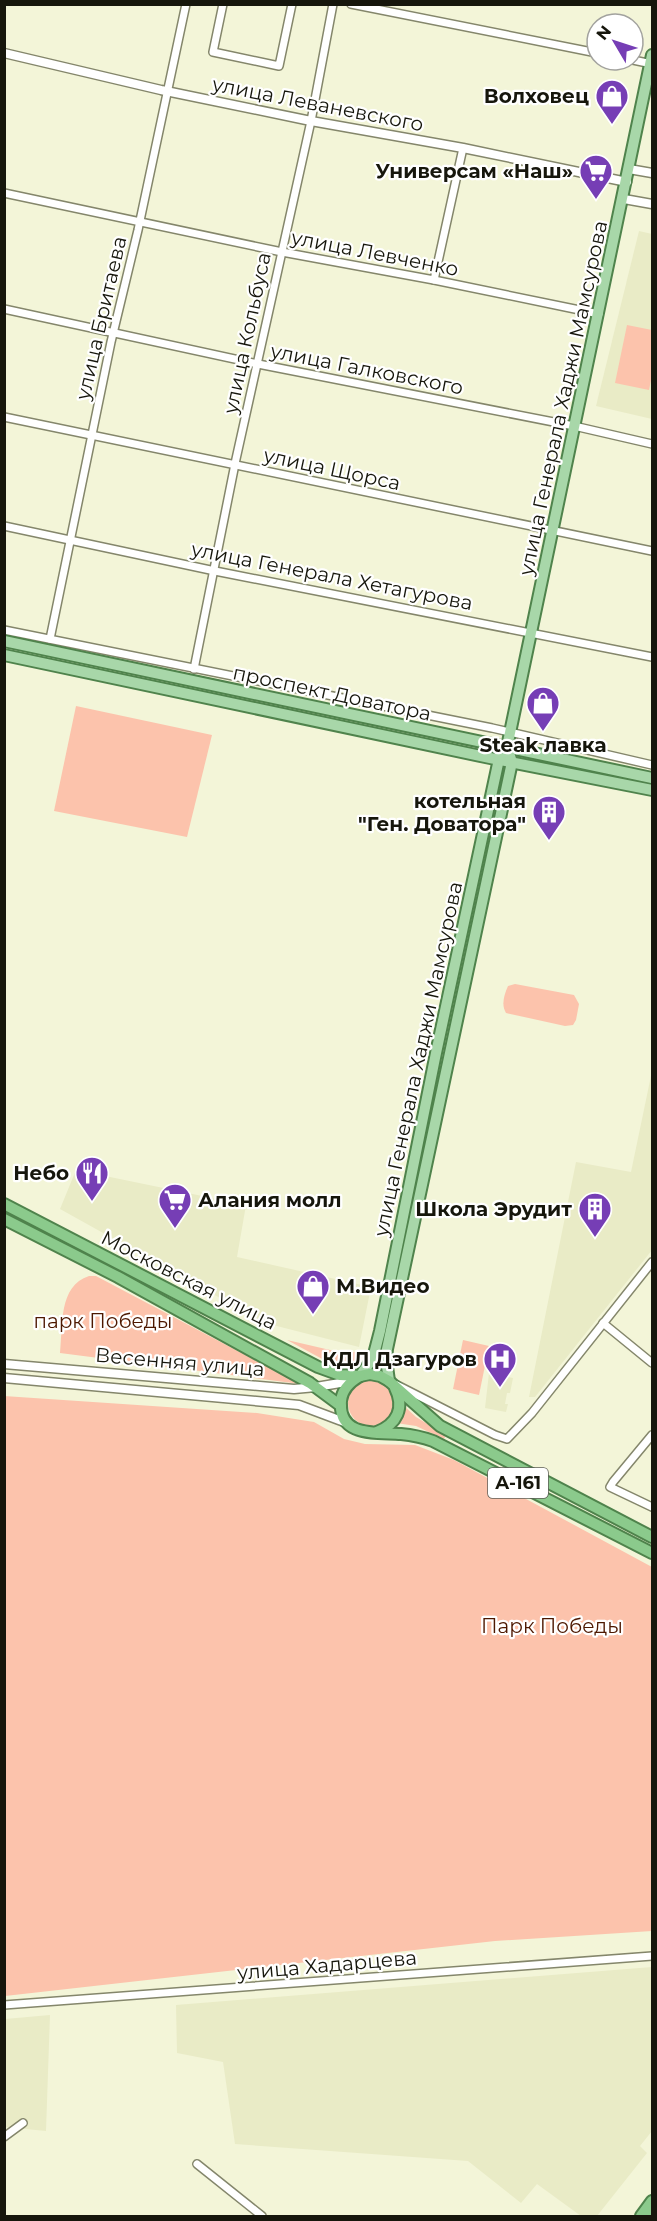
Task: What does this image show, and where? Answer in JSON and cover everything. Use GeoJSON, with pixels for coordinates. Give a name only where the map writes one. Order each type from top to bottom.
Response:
{"type":"FeatureCollection","features":[{"type":"Feature","properties":{"kind":"highway","name":"Московская улица"},"geometry":{"type":"LineString","coordinates":[[4,1204],[318,1367],[356,1379],[370,1374],[380,1376],[440,1426],[652,1537]]}},
{"type":"Feature","properties":{"kind":"highway","name":"Московская улица"},"geometry":{"type":"LineString","coordinates":[[4,1219],[128,1283],[316,1388],[341,1406]]}},
{"type":"Feature","properties":{"kind":"highway"},"geometry":{"type":"LineString","coordinates":[[348,1423],[341,1406],[345,1388],[356,1379]]}},
{"type":"Feature","properties":{"kind":"highway"},"geometry":{"type":"LineString","coordinates":[[376,1433],[389,1427],[399,1412],[399,1395],[392,1384]]}},
{"type":"Feature","properties":{"kind":"highway","name":"А-161"},"geometry":{"type":"LineString","coordinates":[[348,1423],[360,1432],[422,1436],[652,1553]]}},
{"type":"Feature","properties":{"kind":"highway"},"geometry":{"type":"LineString","coordinates":[[641,2217],[652,2201]]}},
{"type":"Feature","properties":{"kind":"main road","name":"улица Генерала Хаджи Мамсурова"},"geometry":{"type":"LineString","coordinates":[[356,1379],[373,1358],[380,1331],[436,1053],[499,759],[507,747],[511,732],[652,61]]}},
{"type":"Feature","properties":{"kind":"main road","name":"проспект Доватора"},"geometry":{"type":"LineString","coordinates":[[4,641],[652,778]]}},
{"type":"Feature","properties":{"kind":"main road","name":"проспект Доватора"},"geometry":{"type":"LineString","coordinates":[[4,655],[652,790]]}},
{"type":"Feature","properties":{"kind":"main road"},"geometry":{"type":"LineString","coordinates":[[507,747],[512,762]]}},
{"type":"Feature","properties":{"kind":"main road","name":"улица Генерала Хаджи Мамсурова"},"geometry":{"type":"LineString","coordinates":[[392,1384],[386,1363],[387,1349],[512,762]]}},
{"type":"Feature","properties":{"kind":"main road"},"geometry":{"type":"LineString","coordinates":[[469,900],[483,903]]}},
{"type":"Feature","properties":{"kind":"street","name":"улица Бритаева"},"geometry":{"type":"LineString","coordinates":[[50,639],[186,4]]}},
{"type":"Feature","properties":{"kind":"street"},"geometry":{"type":"LineString","coordinates":[[223,4],[213,52],[279,66],[292,4]]}},
{"type":"Feature","properties":{"kind":"street","name":"улица Кольбуса"},"geometry":{"type":"LineString","coordinates":[[194,669],[311,120],[333,4]]}},
{"type":"Feature","properties":{"kind":"street"},"geometry":{"type":"LineString","coordinates":[[351,4],[585,51]]}},
{"type":"Feature","properties":{"kind":"street","name":"улица Леваневского"},"geometry":{"type":"LineString","coordinates":[[4,53],[169,91],[627,182]]}},
{"type":"Feature","properties":{"kind":"street"},"geometry":{"type":"LineString","coordinates":[[434,280],[463,148]]}},
{"type":"Feature","properties":{"kind":"street"},"geometry":{"type":"LineString","coordinates":[[629,169],[652,173]]}},
{"type":"Feature","properties":{"kind":"street","name":"улица Левченко"},"geometry":{"type":"LineString","coordinates":[[4,194],[282,252],[599,314]]}},
{"type":"Feature","properties":{"kind":"street"},"geometry":{"type":"LineString","coordinates":[[624,199],[652,204]]}},
{"type":"Feature","properties":{"kind":"street","name":"улица Галковского"},"geometry":{"type":"LineString","coordinates":[[4,309],[258,364],[574,426],[652,444]]}},
{"type":"Feature","properties":{"kind":"street","name":"улица Щорса"},"geometry":{"type":"LineString","coordinates":[[4,417],[652,551]]}},
{"type":"Feature","properties":{"kind":"street","name":"улица Генерала Хетагурова"},"geometry":{"type":"LineString","coordinates":[[4,526],[215,571],[652,657]]}},
{"type":"Feature","properties":{"kind":"street"},"geometry":{"type":"LineString","coordinates":[[4,630],[511,732],[652,765]]}},
{"type":"Feature","properties":{"kind":"street"},"geometry":{"type":"LineString","coordinates":[[392,1384],[495,1436],[507,1439],[532,1413],[652,1262]]}},
{"type":"Feature","properties":{"kind":"street"},"geometry":{"type":"LineString","coordinates":[[603,1323],[652,1363]]}},
{"type":"Feature","properties":{"kind":"street","name":"Весенняя улица"},"geometry":{"type":"LineString","coordinates":[[4,1364],[294,1389],[316,1388],[356,1379]]}},
{"type":"Feature","properties":{"kind":"street","name":"Весенняя улица"},"geometry":{"type":"LineString","coordinates":[[4,1378],[299,1405],[348,1423]]}},
{"type":"Feature","properties":{"kind":"street"},"geometry":{"type":"LineString","coordinates":[[652,1435],[610,1487],[652,1508]]}},
{"type":"Feature","properties":{"kind":"street","name":"улица Хадарцева"},"geometry":{"type":"LineString","coordinates":[[4,2005],[652,1956]]}},
{"type":"Feature","properties":{"kind":"street"},"geometry":{"type":"LineString","coordinates":[[4,2137],[23,2123]]}},
{"type":"Feature","properties":{"kind":"street"},"geometry":{"type":"LineString","coordinates":[[197,2164],[262,2217]]}},
{"type":"Feature","properties":{"kind":"shaded area"},"geometry":{"type":"Polygon","coordinates":[[[639,231],[652,234],[652,419],[596,406],[639,231]]]}},
{"type":"Feature","properties":{"kind":"shaded area"},"geometry":{"type":"Polygon","coordinates":[[[652,1071],[652,1250],[535,1397],[529,1397],[576,1162],[631,1172],[652,1071]]]}},
{"type":"Feature","properties":{"kind":"shaded area"},"geometry":{"type":"Polygon","coordinates":[[[76,1170],[246,1205],[237,1257],[371,1287],[359,1347],[265,1323],[60,1209],[76,1170]]]}},
{"type":"Feature","properties":{"kind":"shaded area","name":"КДЛ Дзагуров"},"geometry":{"type":"Polygon","coordinates":[[[489,1373],[513,1378],[510,1393],[507,1393],[506,1412],[485,1408],[489,1373]]]}},
{"type":"Feature","properties":{"kind":"shaded area"},"geometry":{"type":"Polygon","coordinates":[[[652,1967],[652,2131],[640,2146],[647,2153],[597,2216],[581,2216],[537,2184],[521,2203],[468,2161],[235,2144],[223,2062],[177,2053],[176,2005],[652,1967]]]}},
{"type":"Feature","properties":{"kind":"shaded area"},"geometry":{"type":"Polygon","coordinates":[[[50,2015],[46,2131],[5,2127],[5,2019],[50,2015]]]}},
{"type":"Feature","properties":{"kind":"green space"},"geometry":{"type":"Polygon","coordinates":[[[627,325],[652,330],[652,375],[649,390],[615,383],[627,325]]]}},
{"type":"Feature","properties":{"kind":"green space"},"geometry":{"type":"Polygon","coordinates":[[[76,706],[212,735],[187,837],[54,811],[76,706]]]}},
{"type":"Feature","properties":{"kind":"green space"},"geometry":{"type":"Polygon","coordinates":[[[515,984],[574,995],[579,1004],[573,1025],[565,1026],[506,1013],[503,1003],[505,993],[508,986],[515,984]]]}},
{"type":"Feature","properties":{"kind":"green space","name":"парк Победы"},"geometry":{"type":"Polygon","coordinates":[[[89,1276],[96,1276],[300,1384],[60,1353],[62,1319],[67,1298],[79,1281],[89,1276]]]}},
{"type":"Feature","properties":{"kind":"green space"},"geometry":{"type":"Polygon","coordinates":[[[287,1340],[343,1353],[364,1351],[359,1366],[339,1368],[287,1340]]]}},
{"type":"Feature","properties":{"kind":"green space"},"geometry":{"type":"Polygon","coordinates":[[[463,1340],[489,1346],[479,1395],[453,1389],[463,1340]]]}},
{"type":"Feature","properties":{"kind":"green space"},"geometry":{"type":"Polygon","coordinates":[[[371,1380],[387,1387],[394,1403],[387,1419],[371,1426],[355,1419],[348,1403],[355,1387],[371,1380]]]}},
{"type":"Feature","properties":{"kind":"green space","name":"Парк Победы"},"geometry":{"type":"Polygon","coordinates":[[[4,1396],[257,1413],[314,1422],[344,1439],[365,1444],[415,1445],[454,1460],[652,1567],[652,1931],[495,1941],[5,1996],[4,1396]]]}},
{"type":"Feature","properties":{"kind":"green space"},"geometry":{"type":"Polygon","coordinates":[[[404,1406],[416,1417],[446,1435],[444,1439],[416,1426],[396,1423],[402,1415],[404,1406]]]}},
{"type":"Feature","properties":{"kind":"place","name":"Волховец"},"geometry":{"type":"Point","coordinates":[612,125]}},
{"type":"Feature","properties":{"kind":"place","name":"Универсам «Наш»"},"geometry":{"type":"Point","coordinates":[596,200]}},
{"type":"Feature","properties":{"kind":"place","name":"Steak лавка"},"geometry":{"type":"Point","coordinates":[543,732]}},
{"type":"Feature","properties":{"kind":"place","name":"котельная \"Ген. Доватора\""},"geometry":{"type":"Point","coordinates":[549,841]}},
{"type":"Feature","properties":{"kind":"place","name":"Небо"},"geometry":{"type":"Point","coordinates":[92,1202]}},
{"type":"Feature","properties":{"kind":"place","name":"Алания молл"},"geometry":{"type":"Point","coordinates":[175,1229]}},
{"type":"Feature","properties":{"kind":"place","name":"Школа Эрудит"},"geometry":{"type":"Point","coordinates":[595,1238]}},
{"type":"Feature","properties":{"kind":"place","name":"М.Видео"},"geometry":{"type":"Point","coordinates":[313,1315]}},
{"type":"Feature","properties":{"kind":"place","name":"КДЛ Дзагуров"},"geometry":{"type":"Point","coordinates":[500,1388]}}]}
